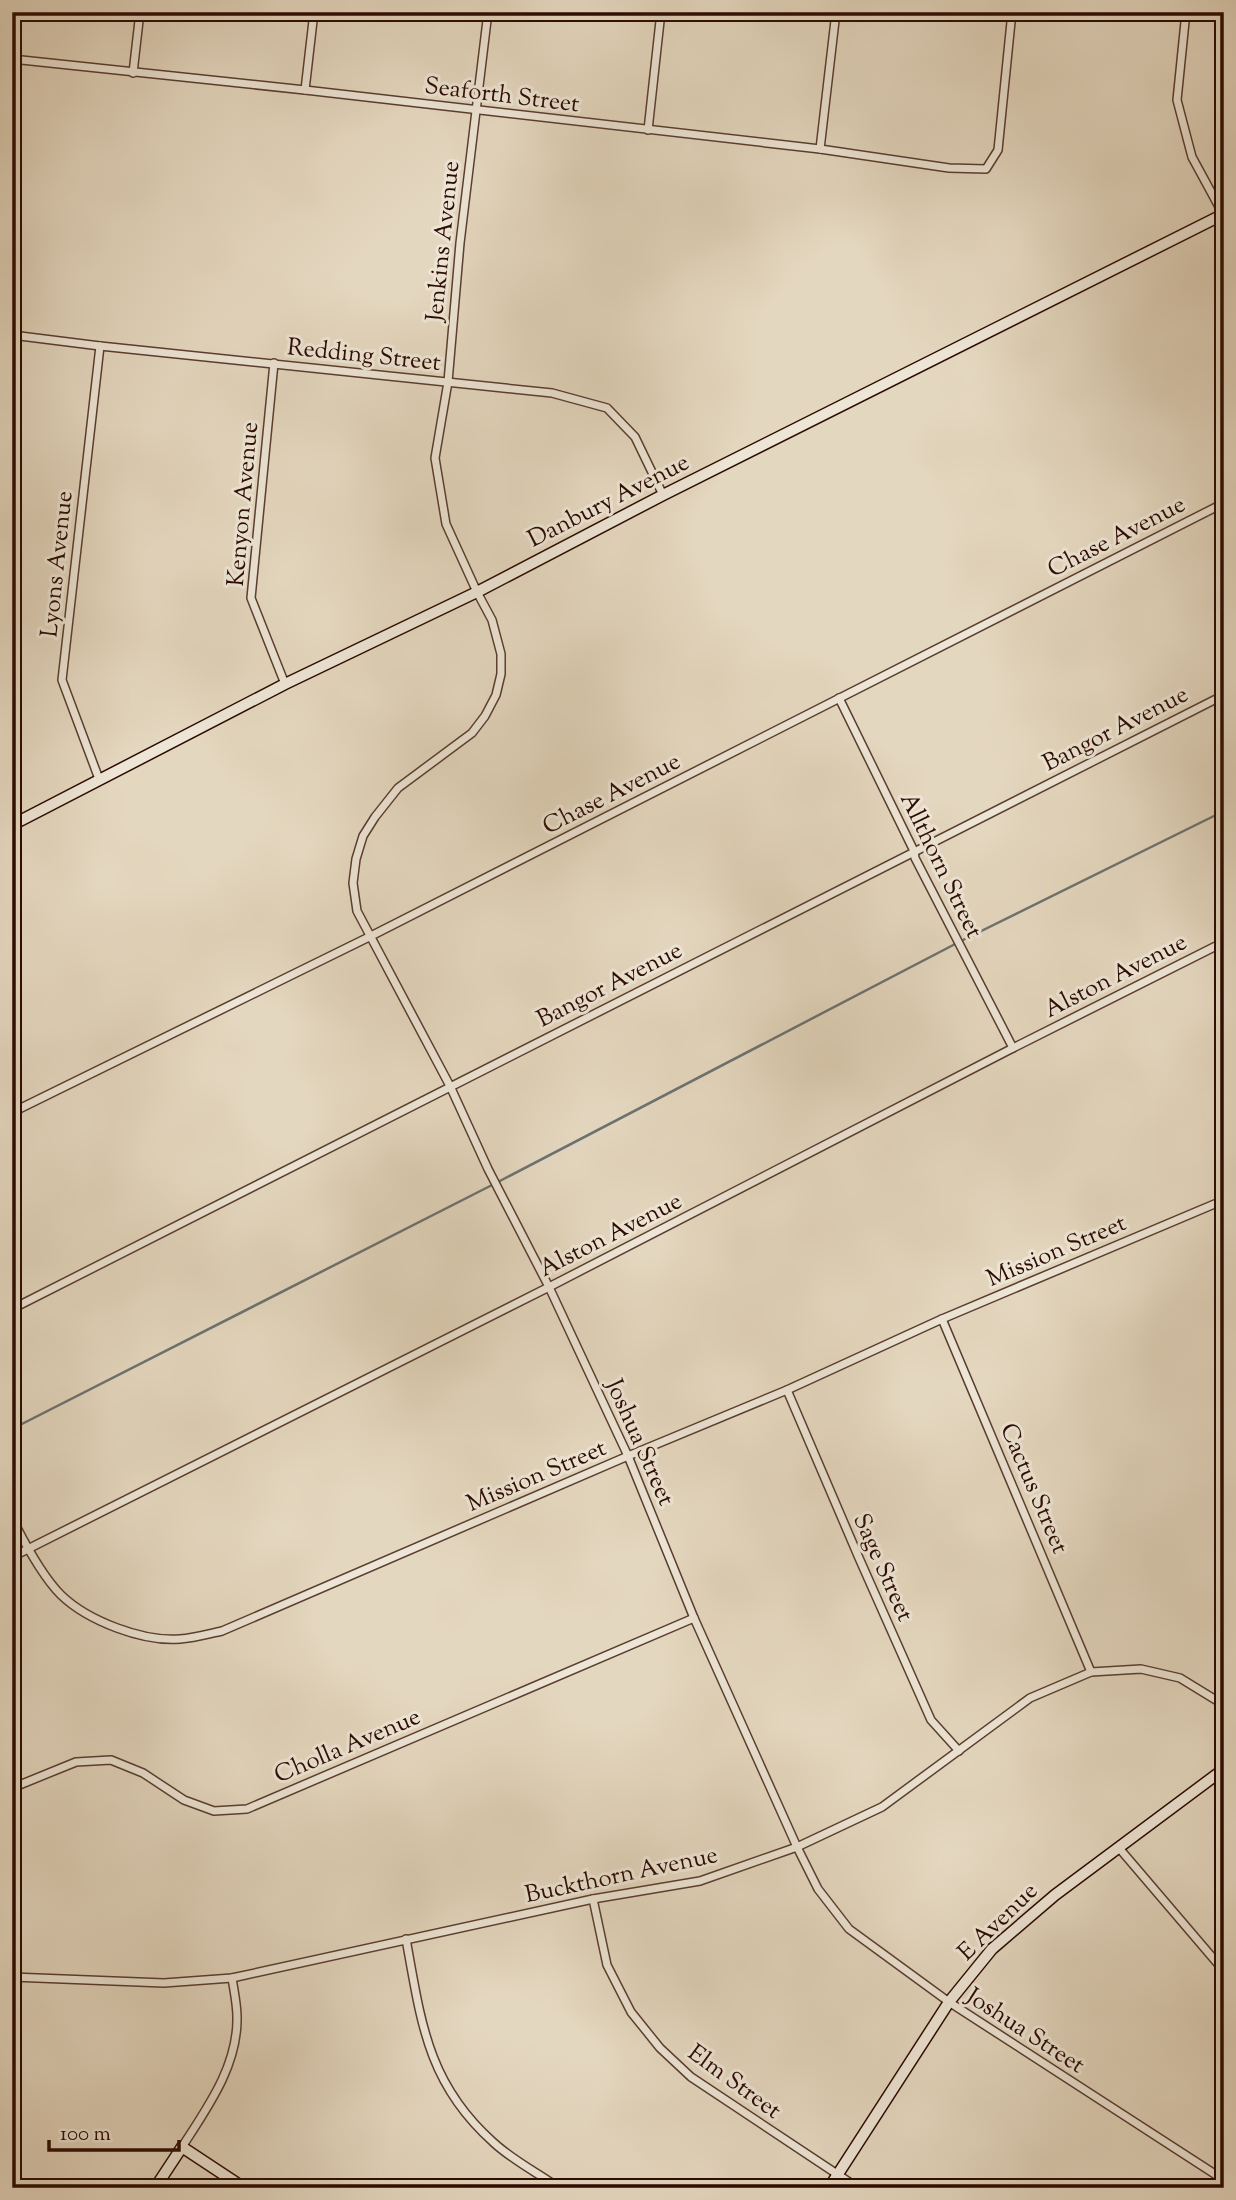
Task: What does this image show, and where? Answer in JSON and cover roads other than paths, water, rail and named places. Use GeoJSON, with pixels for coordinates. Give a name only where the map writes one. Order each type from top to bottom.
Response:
{"type":"FeatureCollection","features":[{"type":"Feature","properties":{"kind":"street"},"geometry":{"type":"LineString","coordinates":[[132,73],[140,12]]}},
{"type":"Feature","properties":{"kind":"street"},"geometry":{"type":"LineString","coordinates":[[305,90],[314,12]]}},
{"type":"Feature","properties":{"kind":"street","name":"Jenkins Avenue"},"geometry":{"type":"LineString","coordinates":[[477,592],[446,524],[435,458],[448,382],[460,243],[488,12]]}},
{"type":"Feature","properties":{"kind":"street"},"geometry":{"type":"LineString","coordinates":[[648,130],[661,12]]}},
{"type":"Feature","properties":{"kind":"street"},"geometry":{"type":"LineString","coordinates":[[820,149],[836,12]]}},
{"type":"Feature","properties":{"kind":"street","name":"Seaforth Street"},"geometry":{"type":"LineString","coordinates":[[12,59],[820,149],[949,168],[986,169],[998,150],[1013,12]]}},
{"type":"Feature","properties":{"kind":"street"},"geometry":{"type":"LineString","coordinates":[[1186,12],[1177,100],[1192,156],[1223,214]]}},
{"type":"Feature","properties":{"kind":"street","name":"Danbury Avenue"},"geometry":{"type":"LineString","coordinates":[[12,825],[285,684],[477,592],[663,495],[1223,214]]}},
{"type":"Feature","properties":{"kind":"street","name":"Redding Street"},"geometry":{"type":"LineString","coordinates":[[12,335],[552,393],[607,408],[635,437],[663,495]]}},
{"type":"Feature","properties":{"kind":"street","name":"Lyons Avenue"},"geometry":{"type":"LineString","coordinates":[[99,779],[62,680],[100,346]]}},
{"type":"Feature","properties":{"kind":"street","name":"Kenyon Avenue"},"geometry":{"type":"LineString","coordinates":[[274,363],[251,598],[285,684]]}},
{"type":"Feature","properties":{"kind":"street","name":"Chase Avenue"},"geometry":{"type":"LineString","coordinates":[[12,1111],[369,937],[1224,503]]}},
{"type":"Feature","properties":{"kind":"street","name":"Joshua Street"},"geometry":{"type":"LineString","coordinates":[[477,592],[492,620],[502,654],[496,695],[472,733],[398,788],[363,836],[353,883],[357,911],[369,937],[450,1086],[488,1168],[549,1287],[628,1456],[694,1618],[818,1889],[849,1929],[948,2002],[1224,2180]]}},
{"type":"Feature","properties":{"kind":"street","name":"Bangor Avenue"},"geometry":{"type":"LineString","coordinates":[[12,1309],[1224,695]]}},
{"type":"Feature","properties":{"kind":"street","name":"Allthorn Street"},"geometry":{"type":"LineString","coordinates":[[839,698],[914,851],[915,858],[1013,1048]]}},
{"type":"Feature","properties":{"kind":"street","name":"Alston Avenue"},"geometry":{"type":"LineString","coordinates":[[12,1557],[549,1287],[1224,942]]}},
{"type":"Feature","properties":{"kind":"street","name":"Mission Street"},"geometry":{"type":"LineString","coordinates":[[12,1518],[27,1549],[61,1595],[100,1622],[139,1635],[178,1640],[222,1631],[788,1390],[943,1319],[1224,1200]]}},
{"type":"Feature","properties":{"kind":"street","name":"Cactus Street"},"geometry":{"type":"LineString","coordinates":[[943,1319],[1091,1671]]}},
{"type":"Feature","properties":{"kind":"street","name":"Sage Street"},"geometry":{"type":"LineString","coordinates":[[788,1390],[931,1720],[958,1751]]}},
{"type":"Feature","properties":{"kind":"street","name":"Cholla Avenue"},"geometry":{"type":"LineString","coordinates":[[12,1788],[76,1762],[111,1760],[143,1773],[184,1800],[214,1811],[247,1809],[694,1618]]}},
{"type":"Feature","properties":{"kind":"street","name":"Buckthorn Avenue"},"geometry":{"type":"LineString","coordinates":[[12,1976],[164,1983],[232,1978],[593,1899],[700,1881],[797,1846],[882,1807],[1030,1698],[1091,1671],[1141,1669],[1180,1678],[1224,1705]]}},
{"type":"Feature","properties":{"kind":"street","name":"E Avenue"},"geometry":{"type":"LineString","coordinates":[[829,2188],[948,2002],[992,1949],[1055,1895],[1224,1769]]}},
{"type":"Feature","properties":{"kind":"street"},"geometry":{"type":"LineString","coordinates":[[1119,1848],[1224,1971]]}},
{"type":"Feature","properties":{"kind":"street","name":"Elm Street"},"geometry":{"type":"LineString","coordinates":[[593,1899],[607,1965],[631,2012],[660,2048],[691,2077],[858,2188]]}},
{"type":"Feature","properties":{"kind":"street"},"geometry":{"type":"LineString","coordinates":[[406,1939],[422,2026],[438,2071],[460,2106],[493,2143],[559,2188]]}},
{"type":"Feature","properties":{"kind":"street"},"geometry":{"type":"LineString","coordinates":[[155,2188],[217,2092],[233,2051],[237,2017],[232,1978]]}},
{"type":"Feature","properties":{"kind":"street"},"geometry":{"type":"LineString","coordinates":[[182,2147],[244,2188]]}},
{"type":"Feature","properties":{"kind":"waterway"},"geometry":{"type":"LineString","coordinates":[[12,1429],[496,1183],[959,942],[1224,811]]}}]}
